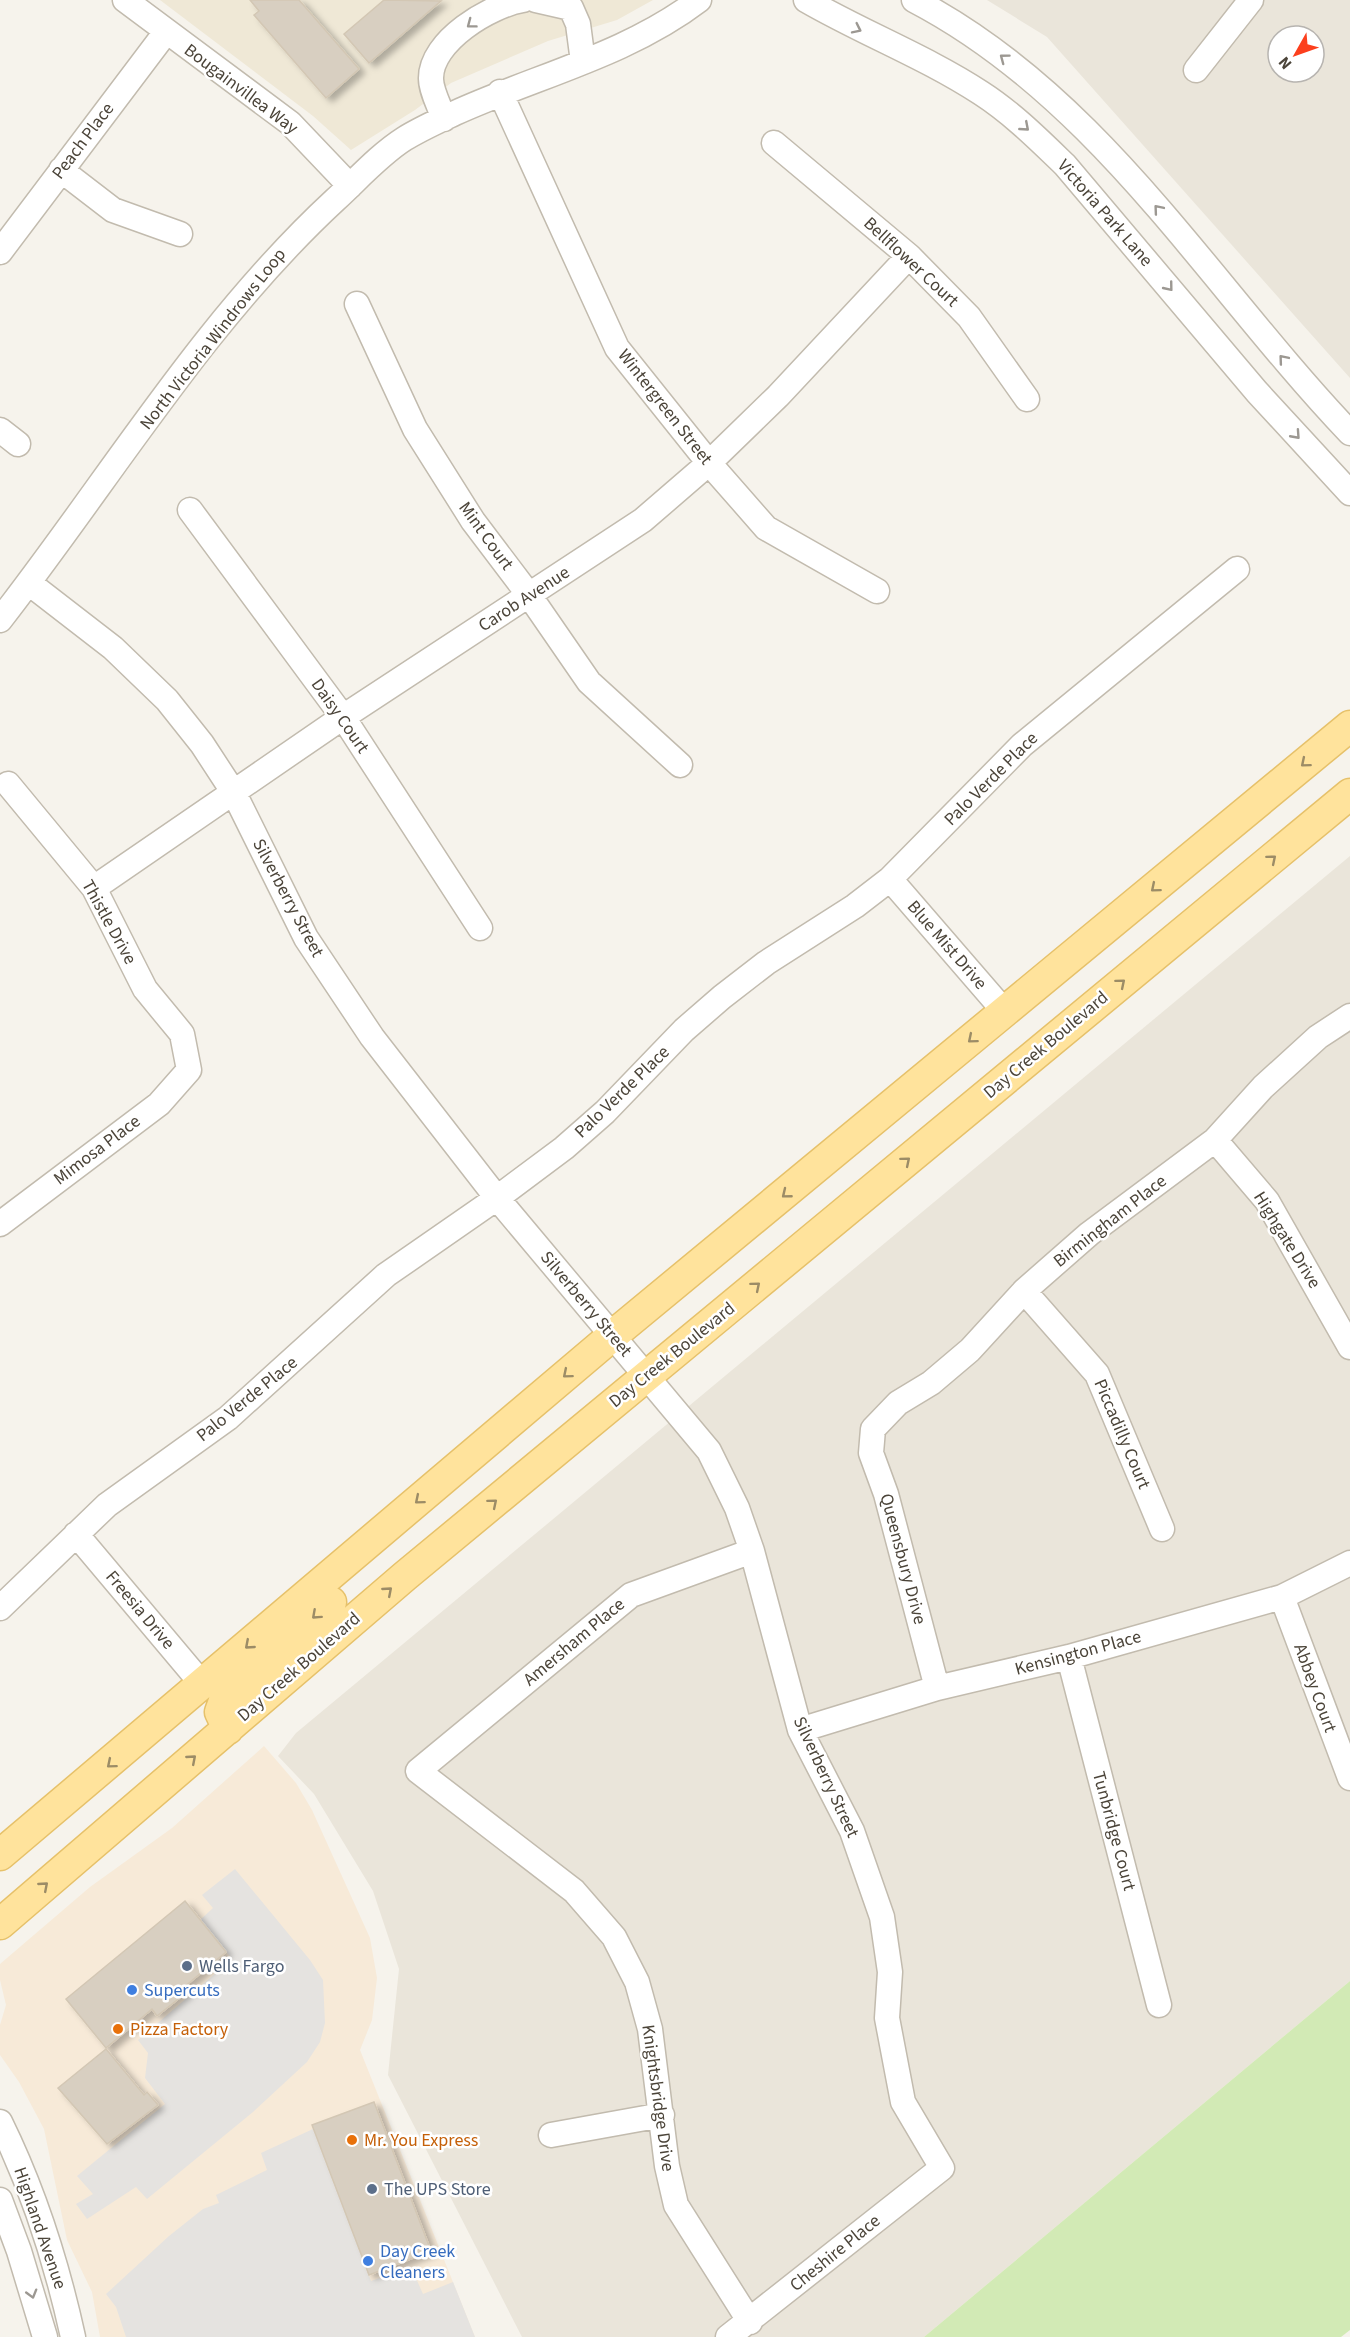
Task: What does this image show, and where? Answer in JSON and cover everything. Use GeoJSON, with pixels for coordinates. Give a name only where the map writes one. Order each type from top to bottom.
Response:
{"type":"FeatureCollection","features":[{"type":"Feature","properties":{"kind":"main road"},"geometry":{"type":"LineString","coordinates":[[0,1856],[612,1336],[1350,726]]}},
{"type":"Feature","properties":{"kind":"main road","name":"Day Creek Boulevard"},"geometry":{"type":"LineString","coordinates":[[0,1924],[645,1375],[1350,794]]}},
{"type":"Feature","properties":{"kind":"main road"},"geometry":{"type":"LineString","coordinates":[[228,1729],[220,1712],[225,1698],[339,1594],[342,1566]]}},
{"type":"Feature","properties":{"kind":"street","name":"Bougainvillea Way"},"geometry":{"type":"LineString","coordinates":[[125,0],[290,123],[350,186]]}},
{"type":"Feature","properties":{"kind":"street"},"geometry":{"type":"LineString","coordinates":[[444,119],[431,80],[435,61],[450,40],[489,10],[506,3],[523,0]]}},
{"type":"Feature","properties":{"kind":"street"},"geometry":{"type":"LineString","coordinates":[[536,0],[571,4],[578,24],[583,62]]}},
{"type":"Feature","properties":{"kind":"street","name":"North Victoria Windrows Loop"},"geometry":{"type":"LineString","coordinates":[[0,620],[191,362],[249,288],[287,244],[350,186],[403,140],[501,92],[583,62],[648,33],[699,0]]}},
{"type":"Feature","properties":{"kind":"street","name":"Victoria Park Lane"},"geometry":{"type":"LineString","coordinates":[[806,0],[848,25],[980,92],[1033,134],[1065,165],[1257,392],[1350,493]]}},
{"type":"Feature","properties":{"kind":"street"},"geometry":{"type":"LineString","coordinates":[[914,0],[953,21],[1037,82],[1111,154],[1313,395],[1350,434]]}},
{"type":"Feature","properties":{"kind":"street"},"geometry":{"type":"LineString","coordinates":[[1196,70],[1251,0]]}},
{"type":"Feature","properties":{"kind":"street","name":"Peach Place"},"geometry":{"type":"LineString","coordinates":[[0,252],[166,32]]}},
{"type":"Feature","properties":{"kind":"street","name":"Wintergreen Street"},"geometry":{"type":"LineString","coordinates":[[501,92],[617,348],[709,463],[766,528],[877,591]]}},
{"type":"Feature","properties":{"kind":"street","name":"Bellflower Court"},"geometry":{"type":"LineString","coordinates":[[774,143],[909,256],[969,316],[1027,399]]}},
{"type":"Feature","properties":{"kind":"street"},"geometry":{"type":"LineString","coordinates":[[61,170],[113,210],[180,234]]}},
{"type":"Feature","properties":{"kind":"street","name":"Carob Avenue"},"geometry":{"type":"LineString","coordinates":[[94,888],[343,717],[643,520],[709,463],[778,396],[909,256]]}},
{"type":"Feature","properties":{"kind":"street","name":"Mint Court"},"geometry":{"type":"LineString","coordinates":[[357,304],[415,429],[473,521],[529,595],[589,682],[680,765]]}},
{"type":"Feature","properties":{"kind":"street","name":"Daisy Court"},"geometry":{"type":"LineString","coordinates":[[190,510],[343,717],[480,928]]}},
{"type":"Feature","properties":{"kind":"street","name":"Palo Verde Place"},"geometry":{"type":"LineString","coordinates":[[0,1608],[25,1587],[76,1534],[142,1478],[228,1418],[386,1275],[564,1148],[605,1112],[684,1030],[722,997],[766,963],[855,906],[890,879],[1022,745],[1237,569]]}},
{"type":"Feature","properties":{"kind":"street","name":"Silverberry Street"},"geometry":{"type":"LineString","coordinates":[[29,583],[113,648],[167,700],[202,744],[234,793],[306,938],[372,1037],[497,1198],[709,1451],[737,1508],[752,1551],[800,1730],[852,1831],[882,1917],[890,1972],[887,2018],[903,2102],[942,2168]]}},
{"type":"Feature","properties":{"kind":"street","name":"Thistle Drive"},"geometry":{"type":"LineString","coordinates":[[8,784],[94,888],[146,989],[182,1034],[189,1070]]}},
{"type":"Feature","properties":{"kind":"street","name":"Blue Mist Drive"},"geometry":{"type":"LineString","coordinates":[[890,879],[1005,1012]]}},
{"type":"Feature","properties":{"kind":"street","name":"Birmingham Place"},"geometry":{"type":"LineString","coordinates":[[873,1430],[898,1403],[931,1383],[970,1350],[1024,1291],[1089,1234],[1215,1140],[1263,1087],[1318,1037],[1350,1016]]}},
{"type":"Feature","properties":{"kind":"street","name":"Mimosa Place"},"geometry":{"type":"LineString","coordinates":[[0,1224],[159,1104],[189,1070]]}},
{"type":"Feature","properties":{"kind":"street","name":"Highgate Drive"},"geometry":{"type":"LineString","coordinates":[[1215,1140],[1267,1202],[1350,1347]]}},
{"type":"Feature","properties":{"kind":"street","name":"Piccadilly Court"},"geometry":{"type":"LineString","coordinates":[[1024,1291],[1097,1374],[1162,1528]]}},
{"type":"Feature","properties":{"kind":"street","name":"Queensbury Drive"},"geometry":{"type":"LineString","coordinates":[[873,1430],[872,1453],[886,1494],[938,1688]]}},
{"type":"Feature","properties":{"kind":"street","name":"Freesia Drive"},"geometry":{"type":"LineString","coordinates":[[76,1534],[203,1685]]}},
{"type":"Feature","properties":{"kind":"street","name":"Amersham Place"},"geometry":{"type":"LineString","coordinates":[[418,1771],[631,1595],[752,1551]]}},
{"type":"Feature","properties":{"kind":"street","name":"Kensington Place"},"geometry":{"type":"LineString","coordinates":[[800,1730],[938,1688],[1069,1657],[1282,1597],[1350,1563]]}},
{"type":"Feature","properties":{"kind":"street","name":"Abbey Court"},"geometry":{"type":"LineString","coordinates":[[1282,1597],[1350,1778]]}},
{"type":"Feature","properties":{"kind":"street","name":"Tunbridge Court"},"geometry":{"type":"LineString","coordinates":[[1069,1657],[1159,2006]]}},
{"type":"Feature","properties":{"kind":"street","name":"Knightsbridge Drive"},"geometry":{"type":"LineString","coordinates":[[418,1771],[574,1891],[614,1937],[636,1982],[650,2029],[667,2166],[676,2205],[750,2322]]}},
{"type":"Feature","properties":{"kind":"street"},"geometry":{"type":"LineString","coordinates":[[551,2135],[662,2115]]}},
{"type":"Feature","properties":{"kind":"street","name":"Highland Avenue"},"geometry":{"type":"LineString","coordinates":[[0,2122],[29,2190],[73,2337]]}},
{"type":"Feature","properties":{"kind":"street","name":"Cheshire Place"},"geometry":{"type":"LineString","coordinates":[[728,2337],[750,2322],[942,2168]]}},
{"type":"Feature","properties":{"kind":"street","name":"Highland Avenue"},"geometry":{"type":"LineString","coordinates":[[0,2200],[19,2252],[45,2337]]}},
{"type":"Feature","properties":{"kind":"shaded area"},"geometry":{"type":"Polygon","coordinates":[[[160,0],[653,0],[617,20],[548,41],[451,83],[415,110],[351,150],[313,116],[160,0]]]}},
{"type":"Feature","properties":{"kind":"shaded area"},"geometry":{"type":"Polygon","coordinates":[[[987,0],[1350,0],[1350,378],[1047,37],[987,0]]]}},
{"type":"Feature","properties":{"kind":"shaded area"},"geometry":{"type":"Polygon","coordinates":[[[1350,856],[1350,1981],[924,2337],[522,2337],[388,2075],[399,1969],[373,1891],[314,1794],[278,1756],[296,1733],[1350,856]]]}},
{"type":"Feature","properties":{"kind":"shaded area"},"geometry":{"type":"Polygon","coordinates":[[[264,1746],[296,1783],[312,1810],[370,1938],[377,1978],[372,2020],[360,2050],[475,2337],[100,2337],[92,2292],[67,2240],[44,2129],[19,2082],[0,2055],[0,2025],[6,2005],[0,1980],[0,1964],[90,1887],[172,1828],[264,1746]]]}},
{"type":"Feature","properties":{"kind":"shaded area"},"geometry":{"type":"Polygon","coordinates":[[[235,1869],[310,1960],[323,1980],[325,2023],[320,2042],[307,2062],[253,2112],[147,2199],[136,2187],[87,2219],[76,2204],[93,2194],[77,2176],[165,2104],[145,2078],[148,2053],[138,2040],[232,1959],[200,1920],[213,1908],[202,1895],[235,1869]]]}},
{"type":"Feature","properties":{"kind":"shaded area"},"geometry":{"type":"Polygon","coordinates":[[[313,2129],[371,2281],[411,2267],[423,2294],[453,2282],[475,2337],[126,2337],[116,2307],[106,2294],[169,2236],[203,2209],[219,2203],[216,2195],[267,2170],[261,2153],[313,2129]]]}},
{"type":"Feature","properties":{"kind":"green space"},"geometry":{"type":"Polygon","coordinates":[[[1350,1981],[1350,2330],[1341,2337],[924,2337],[1350,1981]]]}},
{"type":"Feature","properties":{"kind":"building"},"geometry":{"type":"Polygon","coordinates":[[[250,0],[299,0],[359,69],[326,98],[254,15],[259,11],[250,0]]]}},
{"type":"Feature","properties":{"kind":"building"},"geometry":{"type":"Polygon","coordinates":[[[384,0],[441,1],[369,63],[344,34],[384,0]]]}},
{"type":"Feature","properties":{"kind":"building"},"geometry":{"type":"Polygon","coordinates":[[[185,1901],[226,1952],[183,1988],[187,1992],[157,2016],[152,2009],[106,2048],[66,1999],[185,1901]]]}},
{"type":"Feature","properties":{"kind":"building"},"geometry":{"type":"Polygon","coordinates":[[[106,2049],[144,2095],[147,2092],[158,2105],[107,2144],[58,2088],[106,2049]]]}},
{"type":"Feature","properties":{"kind":"building"},"geometry":{"type":"Polygon","coordinates":[[[374,2102],[431,2251],[369,2275],[312,2125],[374,2102]]]}},
{"type":"Feature","properties":{"kind":"place","name":"Wells Fargo"},"geometry":{"type":"Point","coordinates":[187,1966]}},
{"type":"Feature","properties":{"kind":"place","name":"Supercuts"},"geometry":{"type":"Point","coordinates":[132,1990]}},
{"type":"Feature","properties":{"kind":"place","name":"Pizza Factory"},"geometry":{"type":"Point","coordinates":[118,2029]}},
{"type":"Feature","properties":{"kind":"place","name":"Mr. You Express"},"geometry":{"type":"Point","coordinates":[352,2140]}},
{"type":"Feature","properties":{"kind":"place","name":"The UPS Store"},"geometry":{"type":"Point","coordinates":[372,2189]}},
{"type":"Feature","properties":{"kind":"place","name":"Day Creek Cleaners"},"geometry":{"type":"Point","coordinates":[368,2261]}}]}
